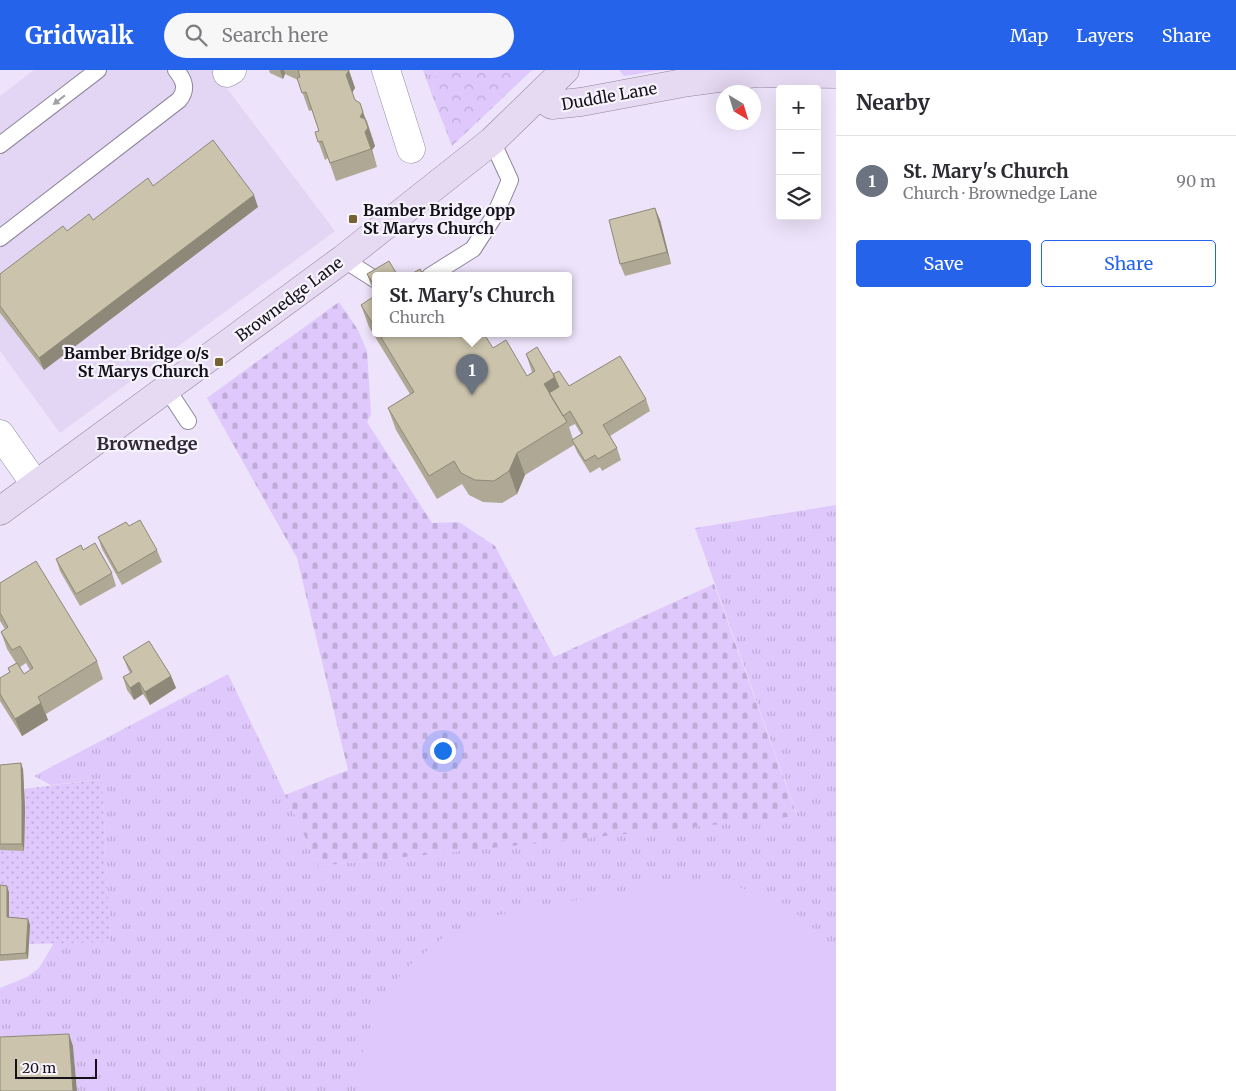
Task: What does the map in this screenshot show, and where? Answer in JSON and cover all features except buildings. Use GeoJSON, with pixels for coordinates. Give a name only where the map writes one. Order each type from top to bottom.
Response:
{"type":"FeatureCollection","features":[{"type":"Feature","properties":{"kind":"main road","name":"Brownedge Lane"},"geometry":{"type":"LineString","coordinates":[[0,511],[343,259],[492,141],[565,70]]}},
{"type":"Feature","properties":{"kind":"main road","name":"Duddle Lane"},"geometry":{"type":"LineString","coordinates":[[539,96],[552,105],[581,102],[683,83],[757,73],[832,73]]}},
{"type":"Feature","properties":{"kind":"street"},"geometry":{"type":"LineString","coordinates":[[386,70],[411,149]]}},
{"type":"Feature","properties":{"kind":"street"},"geometry":{"type":"LineString","coordinates":[[0,434],[35,484]]}},
{"type":"Feature","properties":{"kind":"lane"},"geometry":{"type":"LineString","coordinates":[[0,145],[98,70]]}},
{"type":"Feature","properties":{"kind":"lane"},"geometry":{"type":"LineString","coordinates":[[0,238],[179,100],[183,94],[184,81],[176,70]]}},
{"type":"Feature","properties":{"kind":"lane"},"geometry":{"type":"LineString","coordinates":[[436,272],[473,249],[495,215],[510,180],[492,141]]}},
{"type":"Feature","properties":{"kind":"lane"},"geometry":{"type":"LineString","coordinates":[[343,259],[372,277]]}},
{"type":"Feature","properties":{"kind":"lane"},"geometry":{"type":"LineString","coordinates":[[167,389],[188,421]]}},
{"type":"Feature","properties":{"kind":"shaded area"},"geometry":{"type":"Polygon","coordinates":[[[34,70],[213,70],[335,231],[60,433],[0,351],[0,96],[34,70]]]}},
{"type":"Feature","properties":{"kind":"green space"},"geometry":{"type":"Polygon","coordinates":[[[423,70],[436,70],[432,95],[423,70]]]}},
{"type":"Feature","properties":{"kind":"green space"},"geometry":{"type":"Polygon","coordinates":[[[436,70],[532,70],[452,146],[432,95],[436,70]]]}},
{"type":"Feature","properties":{"kind":"green space"},"geometry":{"type":"Polygon","coordinates":[[[619,70],[662,70],[624,76],[619,70]]]}},
{"type":"Feature","properties":{"kind":"green space"},"geometry":{"type":"Polygon","coordinates":[[[339,302],[358,330],[367,351],[371,414],[367,422],[432,523],[459,522],[495,546],[554,657],[714,584],[797,816],[319,866],[285,795],[348,770],[297,558],[207,398],[339,302]]]}},
{"type":"Feature","properties":{"kind":"green space"},"geometry":{"type":"Polygon","coordinates":[[[836,505],[836,1091],[77,1091],[73,1046],[0,1050],[0,988],[27,977],[39,968],[54,943],[110,941],[102,779],[51,785],[34,776],[228,674],[319,866],[797,815],[695,528],[836,505]]]}},
{"type":"Feature","properties":{"kind":"green space"},"geometry":{"type":"Polygon","coordinates":[[[102,779],[110,942],[29,944],[30,926],[9,923],[9,892],[0,891],[0,850],[24,850],[24,789],[102,779]]]}},
{"type":"Feature","properties":{"kind":"green space"},"geometry":{"type":"Polygon","coordinates":[[[690,879],[736,886],[785,904],[825,938],[836,952],[836,1091],[360,1091],[364,1041],[381,1002],[405,969],[441,939],[487,917],[690,879]]]}},
{"type":"Feature","properties":{"kind":"place","name":"Bamber Bridge opp St Marys Church"},"geometry":{"type":"Point","coordinates":[353,219]}},
{"type":"Feature","properties":{"kind":"place","name":"Bamber Bridge o/s St Marys Church"},"geometry":{"type":"Point","coordinates":[219,362]}},
{"type":"Feature","properties":{"kind":"place","name":"St. Mary's Church"},"geometry":{"type":"Point","coordinates":[472,395]}},
{"type":"Feature","properties":{"kind":"district","name":"Brownedge"},"geometry":{"type":"Point","coordinates":[147,443]}}]}
